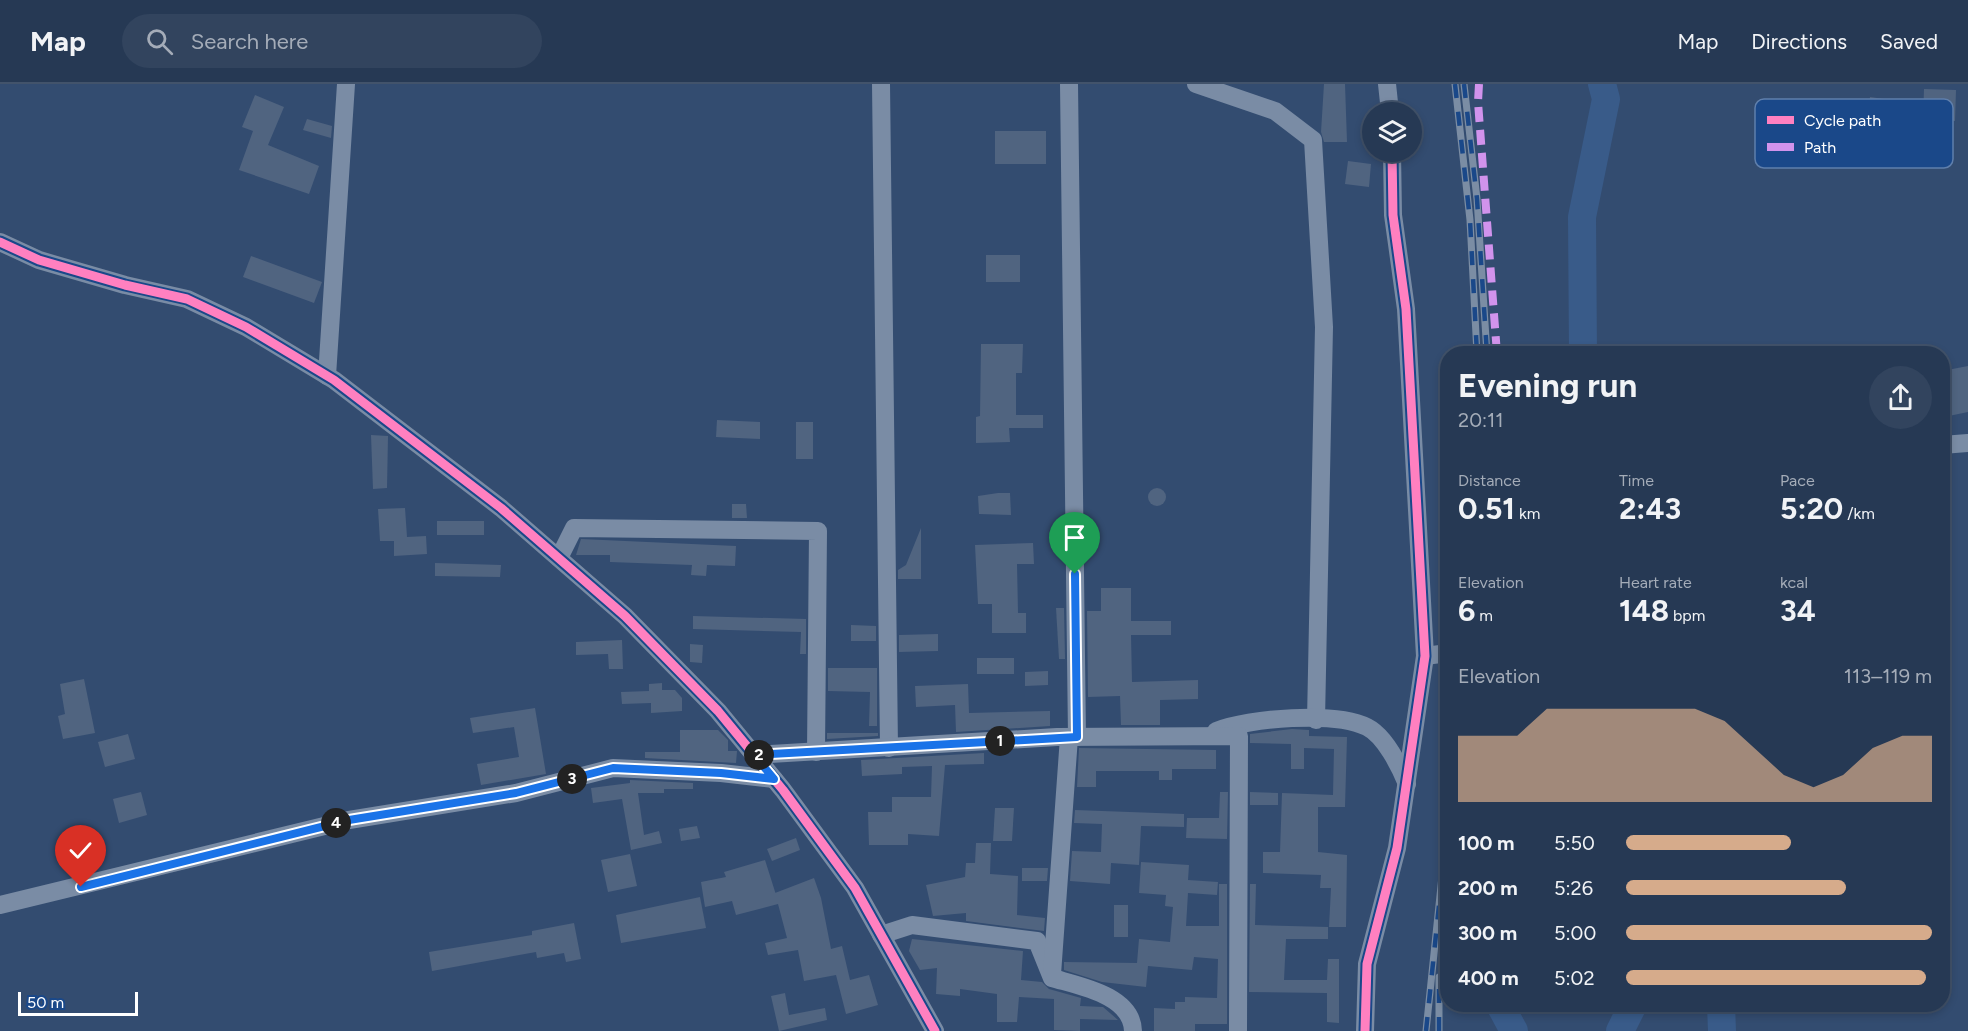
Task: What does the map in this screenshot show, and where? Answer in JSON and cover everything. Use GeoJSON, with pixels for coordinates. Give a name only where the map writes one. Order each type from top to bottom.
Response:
{"type":"FeatureCollection","features":[{"type":"Feature","properties":{"kind":"street"},"geometry":{"type":"LineString","coordinates":[[327,376],[346,84]]}},
{"type":"Feature","properties":{"kind":"street"},"geometry":{"type":"LineString","coordinates":[[881,84],[889,748]]}},
{"type":"Feature","properties":{"kind":"street"},"geometry":{"type":"LineString","coordinates":[[1052,978],[1073,737],[1070,84]]}},
{"type":"Feature","properties":{"kind":"street"},"geometry":{"type":"LineString","coordinates":[[1197,84],[1275,111],[1313,140],[1324,327],[1316,720]]}},
{"type":"Feature","properties":{"kind":"street"},"geometry":{"type":"LineString","coordinates":[[1387,84],[1389,102]]}},
{"type":"Feature","properties":{"kind":"street"},"geometry":{"type":"LineString","coordinates":[[1365,1031],[1367,964],[1397,848],[1425,656],[1406,309],[1393,215],[1392,162]]}},
{"type":"Feature","properties":{"kind":"street"},"geometry":{"type":"LineString","coordinates":[[0,243],[39,260],[125,285],[188,299],[246,327],[327,376],[501,508],[648,640],[718,711],[774,779],[855,888],[935,1031]]}},
{"type":"Feature","properties":{"kind":"street"},"geometry":{"type":"LineString","coordinates":[[1950,444],[1968,443]]}},
{"type":"Feature","properties":{"kind":"street"},"geometry":{"type":"LineString","coordinates":[[559,558],[574,528],[818,531],[816,752]]}},
{"type":"Feature","properties":{"kind":"street"},"geometry":{"type":"LineString","coordinates":[[1425,656],[1440,654]]}},
{"type":"Feature","properties":{"kind":"street"},"geometry":{"type":"LineString","coordinates":[[1203,736],[1236,723],[1339,720],[1369,728],[1396,759],[1407,784]]}},
{"type":"Feature","properties":{"kind":"street"},"geometry":{"type":"LineString","coordinates":[[754,755],[1073,737],[1239,736],[1239,1031]]}},
{"type":"Feature","properties":{"kind":"street"},"geometry":{"type":"LineString","coordinates":[[0,905],[349,820],[516,793],[613,768],[721,773],[774,779]]}},
{"type":"Feature","properties":{"kind":"street"},"geometry":{"type":"LineString","coordinates":[[881,935],[912,925],[1037,941],[1052,978]]}},
{"type":"Feature","properties":{"kind":"street"},"geometry":{"type":"LineString","coordinates":[[1052,978],[1089,989],[1124,1007],[1132,1023],[1133,1031]]}},
{"type":"Feature","properties":{"kind":"building"},"geometry":{"type":"Polygon","coordinates":[[[1324,84],[1345,84],[1347,142],[1324,142],[1321,132],[1324,84]]]}},
{"type":"Feature","properties":{"kind":"building"},"geometry":{"type":"Polygon","coordinates":[[[1924,89],[1956,90],[1955,121],[1953,121],[1953,99],[1924,99],[1924,89]]]}},
{"type":"Feature","properties":{"kind":"building"},"geometry":{"type":"Polygon","coordinates":[[[255,95],[284,107],[268,145],[319,166],[309,194],[239,170],[253,131],[242,127],[255,95]]]}},
{"type":"Feature","properties":{"kind":"building"},"geometry":{"type":"Polygon","coordinates":[[[307,119],[332,126],[331,138],[303,130],[307,119]]]}},
{"type":"Feature","properties":{"kind":"building"},"geometry":{"type":"Polygon","coordinates":[[[995,131],[1046,131],[1046,164],[995,164],[995,131]]]}},
{"type":"Feature","properties":{"kind":"building"},"geometry":{"type":"Polygon","coordinates":[[[1348,161],[1371,164],[1369,187],[1345,184],[1348,161]]]}},
{"type":"Feature","properties":{"kind":"building"},"geometry":{"type":"Polygon","coordinates":[[[986,255],[1020,255],[1020,282],[986,282],[986,255]]]}},
{"type":"Feature","properties":{"kind":"building"},"geometry":{"type":"Polygon","coordinates":[[[251,256],[322,282],[314,303],[243,277],[251,256]]]}},
{"type":"Feature","properties":{"kind":"building"},"geometry":{"type":"Polygon","coordinates":[[[981,344],[1023,344],[1022,373],[1016,373],[1016,415],[1043,415],[1043,428],[1009,428],[1010,442],[976,443],[976,417],[980,416],[981,344]]]}},
{"type":"Feature","properties":{"kind":"building"},"geometry":{"type":"Polygon","coordinates":[[[1968,366],[1968,412],[1950,416],[1950,369],[1968,366]]]}},
{"type":"Feature","properties":{"kind":"building"},"geometry":{"type":"Polygon","coordinates":[[[717,420],[760,422],[760,439],[716,437],[717,420]]]}},
{"type":"Feature","properties":{"kind":"building"},"geometry":{"type":"Polygon","coordinates":[[[796,422],[813,422],[813,459],[796,459],[796,422]]]}},
{"type":"Feature","properties":{"kind":"building"},"geometry":{"type":"Polygon","coordinates":[[[371,435],[388,436],[387,488],[373,489],[371,435]]]}},
{"type":"Feature","properties":{"kind":"building"},"geometry":{"type":"Polygon","coordinates":[[[1157,488],[1163,491],[1166,497],[1163,503],[1157,506],[1151,503],[1148,497],[1151,491],[1157,488]]]}},
{"type":"Feature","properties":{"kind":"building"},"geometry":{"type":"Polygon","coordinates":[[[1010,493],[1011,515],[979,514],[978,496],[1010,493]]]}},
{"type":"Feature","properties":{"kind":"building"},"geometry":{"type":"Polygon","coordinates":[[[732,504],[746,504],[747,518],[732,518],[732,504]]]}},
{"type":"Feature","properties":{"kind":"building"},"geometry":{"type":"Polygon","coordinates":[[[405,508],[407,537],[426,536],[427,554],[394,556],[394,541],[380,541],[378,509],[405,508]]]}},
{"type":"Feature","properties":{"kind":"building"},"geometry":{"type":"Polygon","coordinates":[[[437,521],[484,521],[484,535],[437,535],[437,521]]]}},
{"type":"Feature","properties":{"kind":"building"},"geometry":{"type":"Polygon","coordinates":[[[921,528],[921,579],[898,579],[898,570],[906,565],[921,528]]]}},
{"type":"Feature","properties":{"kind":"building"},"geometry":{"type":"Polygon","coordinates":[[[581,539],[736,546],[735,566],[707,565],[706,576],[691,575],[692,565],[610,562],[610,555],[576,555],[581,539]]]}},
{"type":"Feature","properties":{"kind":"building"},"geometry":{"type":"Polygon","coordinates":[[[1033,543],[1034,564],[1017,564],[1018,613],[1026,613],[1026,633],[992,633],[992,604],[978,604],[975,545],[1033,543]]]}},
{"type":"Feature","properties":{"kind":"building"},"geometry":{"type":"Polygon","coordinates":[[[435,563],[501,565],[500,577],[435,576],[435,563]]]}},
{"type":"Feature","properties":{"kind":"building"},"geometry":{"type":"Polygon","coordinates":[[[1101,588],[1131,588],[1131,621],[1171,621],[1171,635],[1131,635],[1132,682],[1198,680],[1198,699],[1160,700],[1160,725],[1121,725],[1120,696],[1088,697],[1087,611],[1101,611],[1101,588]]]}},
{"type":"Feature","properties":{"kind":"building"},"geometry":{"type":"Polygon","coordinates":[[[1056,608],[1064,608],[1065,659],[1059,659],[1056,608]]]}},
{"type":"Feature","properties":{"kind":"building"},"geometry":{"type":"Polygon","coordinates":[[[693,616],[806,619],[806,654],[800,654],[801,632],[693,629],[693,616]]]}},
{"type":"Feature","properties":{"kind":"building"},"geometry":{"type":"Polygon","coordinates":[[[851,625],[876,626],[876,641],[851,641],[851,625]]]}},
{"type":"Feature","properties":{"kind":"building"},"geometry":{"type":"Polygon","coordinates":[[[938,634],[938,651],[899,652],[899,635],[938,634]]]}},
{"type":"Feature","properties":{"kind":"building"},"geometry":{"type":"Polygon","coordinates":[[[622,640],[623,669],[609,669],[608,654],[576,655],[576,642],[622,640]]]}},
{"type":"Feature","properties":{"kind":"building"},"geometry":{"type":"Polygon","coordinates":[[[690,644],[703,645],[702,663],[690,662],[690,644]]]}},
{"type":"Feature","properties":{"kind":"building"},"geometry":{"type":"Polygon","coordinates":[[[977,658],[1014,658],[1014,674],[977,674],[977,658]]]}},
{"type":"Feature","properties":{"kind":"building"},"geometry":{"type":"Polygon","coordinates":[[[828,668],[877,668],[877,726],[869,726],[870,692],[828,691],[828,668]]]}},
{"type":"Feature","properties":{"kind":"building"},"geometry":{"type":"Polygon","coordinates":[[[1048,671],[1048,685],[1025,686],[1025,672],[1048,671]]]}},
{"type":"Feature","properties":{"kind":"building"},"geometry":{"type":"Polygon","coordinates":[[[84,679],[95,733],[63,739],[58,716],[65,714],[60,684],[84,679]]]}},
{"type":"Feature","properties":{"kind":"building"},"geometry":{"type":"Polygon","coordinates":[[[662,683],[662,690],[675,690],[682,698],[682,711],[651,713],[651,703],[622,704],[621,692],[649,691],[649,684],[662,683]]]}},
{"type":"Feature","properties":{"kind":"building"},"geometry":{"type":"Polygon","coordinates":[[[968,684],[969,713],[1050,711],[1050,726],[956,732],[955,705],[916,707],[915,686],[968,684]]]}},
{"type":"Feature","properties":{"kind":"building"},"geometry":{"type":"Polygon","coordinates":[[[535,708],[546,774],[481,785],[477,764],[519,757],[514,727],[473,733],[470,718],[535,708]]]}},
{"type":"Feature","properties":{"kind":"building"},"geometry":{"type":"Polygon","coordinates":[[[1292,729],[1309,730],[1309,736],[1347,737],[1345,807],[1318,807],[1318,852],[1347,855],[1346,927],[1329,927],[1331,888],[1320,888],[1321,875],[1263,873],[1263,852],[1280,852],[1282,793],[1333,795],[1334,749],[1304,748],[1304,769],[1291,769],[1291,744],[1250,743],[1250,734],[1292,729]]]}},
{"type":"Feature","properties":{"kind":"building"},"geometry":{"type":"Polygon","coordinates":[[[680,730],[718,730],[728,740],[728,751],[737,751],[736,763],[645,758],[645,752],[680,752],[680,730]]]}},
{"type":"Feature","properties":{"kind":"building"},"geometry":{"type":"Polygon","coordinates":[[[827,733],[878,733],[878,736],[827,739],[827,733]]]}},
{"type":"Feature","properties":{"kind":"building"},"geometry":{"type":"Polygon","coordinates":[[[128,734],[135,759],[105,767],[98,742],[128,734]]]}},
{"type":"Feature","properties":{"kind":"building"},"geometry":{"type":"Polygon","coordinates":[[[1079,748],[1216,750],[1216,769],[1172,769],[1172,780],[1159,780],[1159,771],[1096,771],[1096,787],[1077,787],[1079,748]]]}},
{"type":"Feature","properties":{"kind":"building"},"geometry":{"type":"Polygon","coordinates":[[[984,753],[984,764],[945,765],[939,836],[908,834],[908,845],[869,845],[868,812],[892,812],[892,797],[931,797],[932,766],[902,767],[902,774],[862,776],[861,760],[984,753]]]}},
{"type":"Feature","properties":{"kind":"building"},"geometry":{"type":"Polygon","coordinates":[[[630,780],[693,783],[693,789],[664,789],[664,793],[638,793],[644,835],[659,831],[662,843],[631,850],[622,799],[593,803],[591,788],[630,783],[630,780]]]}},
{"type":"Feature","properties":{"kind":"building"},"geometry":{"type":"Polygon","coordinates":[[[141,792],[147,815],[119,823],[113,799],[141,792]]]}},
{"type":"Feature","properties":{"kind":"building"},"geometry":{"type":"Polygon","coordinates":[[[1220,792],[1228,792],[1227,839],[1186,838],[1187,818],[1219,818],[1220,792]]]}},
{"type":"Feature","properties":{"kind":"building"},"geometry":{"type":"Polygon","coordinates":[[[1250,792],[1278,793],[1278,805],[1250,805],[1250,792]]]}},
{"type":"Feature","properties":{"kind":"building"},"geometry":{"type":"Polygon","coordinates":[[[995,808],[1014,808],[1012,841],[993,841],[995,808]]]}},
{"type":"Feature","properties":{"kind":"building"},"geometry":{"type":"Polygon","coordinates":[[[1075,810],[1184,814],[1184,827],[1141,826],[1139,865],[1111,863],[1110,884],[1070,881],[1072,851],[1101,852],[1102,824],[1074,823],[1075,810]]]}},
{"type":"Feature","properties":{"kind":"building"},"geometry":{"type":"Polygon","coordinates":[[[697,826],[700,838],[681,841],[679,829],[697,826]]]}},
{"type":"Feature","properties":{"kind":"building"},"geometry":{"type":"Polygon","coordinates":[[[796,838],[800,850],[772,861],[767,849],[796,838]]]}},
{"type":"Feature","properties":{"kind":"building"},"geometry":{"type":"Polygon","coordinates":[[[976,843],[991,843],[990,874],[1018,876],[1017,915],[1045,918],[1044,931],[966,921],[966,913],[933,916],[926,885],[965,877],[966,863],[975,863],[976,843]]]}},
{"type":"Feature","properties":{"kind":"building"},"geometry":{"type":"Polygon","coordinates":[[[630,854],[637,886],[608,892],[601,860],[630,854]]]}},
{"type":"Feature","properties":{"kind":"building"},"geometry":{"type":"Polygon","coordinates":[[[765,860],[775,893],[814,878],[821,898],[831,949],[842,946],[850,980],[869,975],[878,1005],[846,1014],[836,975],[804,981],[798,950],[768,955],[765,943],[787,938],[778,904],[736,915],[732,901],[705,907],[701,882],[726,877],[724,872],[765,860]]]}},
{"type":"Feature","properties":{"kind":"building"},"geometry":{"type":"Polygon","coordinates":[[[1141,862],[1189,865],[1188,880],[1218,882],[1217,895],[1188,893],[1186,926],[1219,926],[1219,884],[1227,884],[1227,1024],[1195,1024],[1195,1031],[1154,1031],[1154,1008],[1175,1009],[1175,1002],[1185,1002],[1185,997],[1217,998],[1218,959],[1194,957],[1192,970],[1148,966],[1146,987],[1102,982],[1064,970],[1064,962],[1137,963],[1139,939],[1170,942],[1173,907],[1165,906],[1166,895],[1139,893],[1141,862]]]}},
{"type":"Feature","properties":{"kind":"building"},"geometry":{"type":"Polygon","coordinates":[[[1022,868],[1048,868],[1047,881],[1022,881],[1022,868]]]}},
{"type":"Feature","properties":{"kind":"building"},"geometry":{"type":"Polygon","coordinates":[[[1250,884],[1256,884],[1255,925],[1328,927],[1328,939],[1286,939],[1284,980],[1327,980],[1328,959],[1339,959],[1339,1023],[1327,1022],[1327,993],[1249,992],[1250,884]]]}},
{"type":"Feature","properties":{"kind":"building"},"geometry":{"type":"Polygon","coordinates":[[[700,897],[706,928],[621,943],[616,915],[700,897]]]}},
{"type":"Feature","properties":{"kind":"building"},"geometry":{"type":"Polygon","coordinates":[[[1114,905],[1128,905],[1128,937],[1114,937],[1114,905]]]}},
{"type":"Feature","properties":{"kind":"building"},"geometry":{"type":"Polygon","coordinates":[[[574,923],[581,959],[566,962],[564,953],[537,958],[536,952],[432,971],[429,952],[532,935],[532,931],[574,923]]]}},
{"type":"Feature","properties":{"kind":"building"},"geometry":{"type":"Polygon","coordinates":[[[912,939],[1023,951],[1021,980],[1042,982],[1049,989],[1081,998],[1080,1006],[1103,1007],[1118,1020],[1080,1019],[1080,1031],[1054,1030],[1054,999],[1019,997],[1017,1022],[997,1022],[997,994],[960,989],[960,996],[936,994],[937,968],[920,970],[909,951],[912,939]]]}},
{"type":"Feature","properties":{"kind":"building"},"geometry":{"type":"Polygon","coordinates":[[[785,993],[789,1015],[825,1008],[827,1020],[779,1031],[771,996],[785,993]]]}},
{"type":"Feature","properties":{"kind":"waterway"},"geometry":{"type":"LineString","coordinates":[[1583,346],[1582,217],[1606,99],[1602,84]]}},
{"type":"Feature","properties":{"kind":"waterway"},"geometry":{"type":"LineString","coordinates":[[1504,1012],[1514,1031]]}},
{"type":"Feature","properties":{"kind":"waterway"},"geometry":{"type":"LineString","coordinates":[[1620,1031],[1630,1012]]}},
{"type":"Feature","properties":{"kind":"waterway"},"geometry":{"type":"LineString","coordinates":[[1721,1012],[1722,1031]]}},
{"type":"Feature","properties":{"kind":"railway"},"geometry":{"type":"LineString","coordinates":[[1455,84],[1470,220],[1477,346]]}},
{"type":"Feature","properties":{"kind":"railway"},"geometry":{"type":"LineString","coordinates":[[1464,84],[1477,199],[1486,346]]}},
{"type":"Feature","properties":{"kind":"railway"},"geometry":{"type":"LineString","coordinates":[[1426,1031],[1440,895]]}},
{"type":"Feature","properties":{"kind":"railway"},"geometry":{"type":"LineString","coordinates":[[1439,977],[1439,1031]]}},
{"type":"Feature","properties":{"kind":"marked path"},"geometry":{"type":"LineString","coordinates":[[1479,84],[1478,102],[1496,346]]}},
{"type":"Feature","properties":{"kind":"cycle path"},"geometry":{"type":"LineString","coordinates":[[1365,1031],[1367,964],[1397,848],[1425,656],[1406,309],[1393,215],[1392,162]]}},
{"type":"Feature","properties":{"kind":"cycle path"},"geometry":{"type":"LineString","coordinates":[[0,242],[39,260],[125,285],[187,299],[246,327],[334,380],[501,508],[625,616],[718,711],[783,790],[855,888],[935,1031]]}},
{"type":"Feature","properties":{"kind":"route"},"geometry":{"type":"LineString","coordinates":[[81,887],[349,820],[516,793],[613,768],[721,773],[774,779],[754,755],[1077,737],[1075,574]]}}]}
